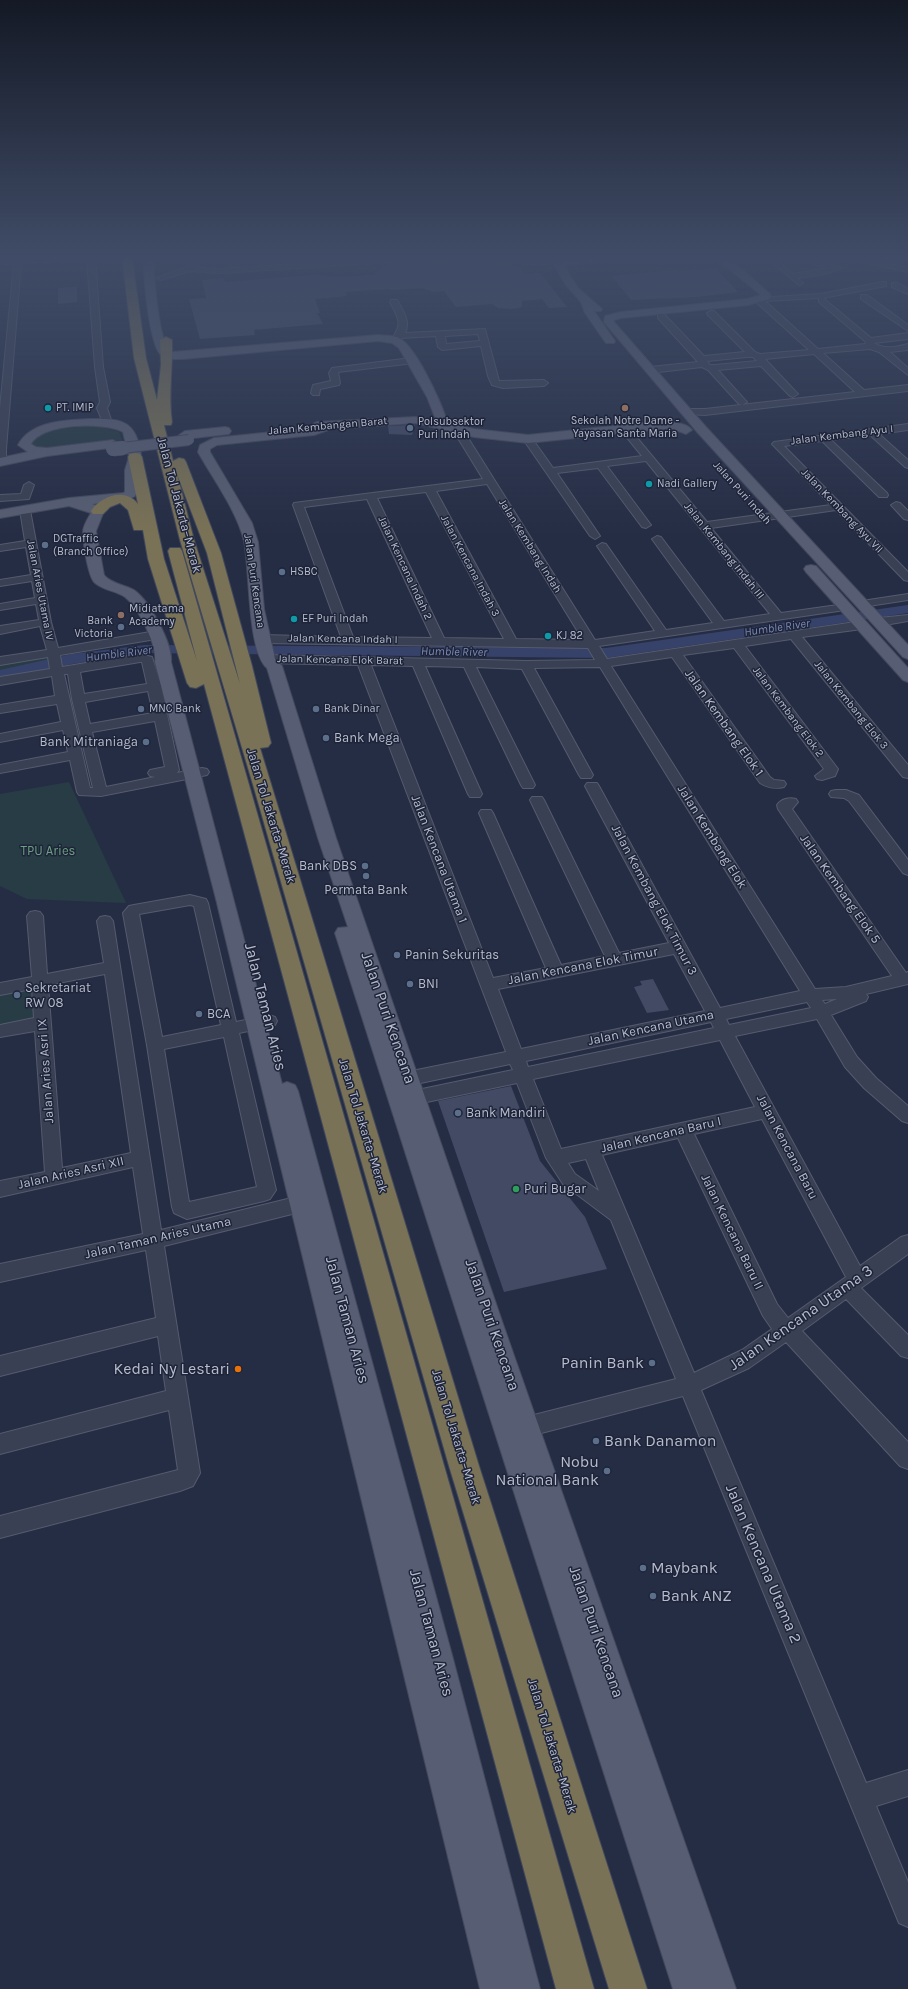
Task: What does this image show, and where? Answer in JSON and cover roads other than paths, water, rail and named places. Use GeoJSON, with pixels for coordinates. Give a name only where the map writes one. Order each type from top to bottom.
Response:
{"type":"FeatureCollection","features":[{"type":"Feature","properties":{"kind":"highway","name":"Jalan Tol Jakarta–Merak"},"geometry":{"type":"LineString","coordinates":[[139,350],[187,540],[263,788],[464,1466],[628,1989]]}},
{"type":"Feature","properties":{"kind":"highway"},"geometry":{"type":"LineString","coordinates":[[166,350],[163,404],[165,418],[180,466],[214,553],[244,666],[265,757],[267,771],[263,788]]}},
{"type":"Feature","properties":{"kind":"highway"},"geometry":{"type":"LineString","coordinates":[[166,359],[183,356]]}},
{"type":"Feature","properties":{"kind":"highway","name":"Jalan Tol Jakarta–Merak"},"geometry":{"type":"LineString","coordinates":[[146,436],[152,459]]}},
{"type":"Feature","properties":{"kind":"highway"},"geometry":{"type":"LineString","coordinates":[[135,457],[156,559],[181,637],[200,671]]}},
{"type":"Feature","properties":{"kind":"highway"},"geometry":{"type":"LineString","coordinates":[[98,511],[107,501],[116,499],[129,501],[135,507],[139,517],[140,538],[146,564],[157,589],[174,616]]}},
{"type":"Feature","properties":{"kind":"highway","name":"Jalan Tol Jakarta–Merak"},"geometry":{"type":"LineString","coordinates":[[171,535],[199,642],[200,671],[233,812],[242,829],[253,836],[575,1989]]}},
{"type":"Feature","properties":{"kind":"main road"},"geometry":{"type":"LineString","coordinates":[[162,350],[166,359]]}},
{"type":"Feature","properties":{"kind":"main road"},"geometry":{"type":"LineString","coordinates":[[174,350],[196,354]]}},
{"type":"Feature","properties":{"kind":"main road"},"geometry":{"type":"LineString","coordinates":[[183,356],[243,350]]}},
{"type":"Feature","properties":{"kind":"main road"},"geometry":{"type":"LineString","coordinates":[[405,350],[433,397],[440,418]]}},
{"type":"Feature","properties":{"kind":"main road","name":"Jalan Puri Indah"},"geometry":{"type":"LineString","coordinates":[[633,350],[686,411],[691,427],[764,517],[775,528]]}},
{"type":"Feature","properties":{"kind":"main road"},"geometry":{"type":"LineString","coordinates":[[420,416],[430,407],[433,397]]}},
{"type":"Feature","properties":{"kind":"main road","name":"Jalan Puri Indah"},"geometry":{"type":"LineString","coordinates":[[668,413],[691,427],[780,515],[908,654]]}},
{"type":"Feature","properties":{"kind":"main road","name":"Jalan Kembangan Barat"},"geometry":{"type":"LineString","coordinates":[[632,426],[668,413]]}},
{"type":"Feature","properties":{"kind":"main road","name":"Jalan Kembangan Barat"},"geometry":{"type":"LineString","coordinates":[[187,438],[295,424],[420,416],[440,418],[535,438]]}},
{"type":"Feature","properties":{"kind":"main road","name":"Jalan Kembangan Barat"},"geometry":{"type":"LineString","coordinates":[[113,446],[330,425],[415,420],[491,436],[535,438],[632,426],[668,425],[691,427]]}},
{"type":"Feature","properties":{"kind":"main road"},"geometry":{"type":"LineString","coordinates":[[0,514],[69,502],[130,495],[132,466],[135,457],[129,432],[112,424],[80,423],[48,428],[32,434],[25,440],[24,445],[28,449],[47,452]]}},
{"type":"Feature","properties":{"kind":"main road","name":"Jalan Puri Kencana"},"geometry":{"type":"LineString","coordinates":[[330,425],[314,430],[222,440],[214,442],[204,448],[204,452],[246,523],[251,542],[255,594],[266,652],[265,668],[319,854],[526,1427],[719,1989]]}},
{"type":"Feature","properties":{"kind":"main road"},"geometry":{"type":"LineString","coordinates":[[1,460],[47,452],[113,446]]}},
{"type":"Feature","properties":{"kind":"main road"},"geometry":{"type":"LineString","coordinates":[[1,460],[113,446]]}},
{"type":"Feature","properties":{"kind":"main road"},"geometry":{"type":"LineString","coordinates":[[69,502],[84,504],[98,511]]}},
{"type":"Feature","properties":{"kind":"main road","name":"Jalan Taman Aries"},"geometry":{"type":"LineString","coordinates":[[98,511],[89,530],[97,575],[100,580],[131,594],[140,604],[160,646],[185,773],[263,1022],[308,1202],[427,1658],[500,1950],[523,1989]]}},
{"type":"Feature","properties":{"kind":"main road"},"geometry":{"type":"LineString","coordinates":[[805,562],[908,677]]}},
{"type":"Feature","properties":{"kind":"main road","name":"Jalan Puri Kencana"},"geometry":{"type":"LineString","coordinates":[[404,1090],[690,1989]]}},
{"type":"Feature","properties":{"kind":"main road","name":"Jalan Taman Aries"},"geometry":{"type":"LineString","coordinates":[[497,1989],[500,1950]]}},
{"type":"Feature","properties":{"kind":"street"},"geometry":{"type":"LineString","coordinates":[[1,460],[1,435],[7,350]]}},
{"type":"Feature","properties":{"kind":"street"},"geometry":{"type":"LineString","coordinates":[[98,350],[105,402],[110,405],[112,424]]}},
{"type":"Feature","properties":{"kind":"street"},"geometry":{"type":"LineString","coordinates":[[488,350],[492,376],[495,383],[503,385],[544,383]]}},
{"type":"Feature","properties":{"kind":"street"},"geometry":{"type":"LineString","coordinates":[[693,350],[742,402]]}},
{"type":"Feature","properties":{"kind":"street"},"geometry":{"type":"LineString","coordinates":[[749,350],[793,394]]}},
{"type":"Feature","properties":{"kind":"street"},"geometry":{"type":"LineString","coordinates":[[814,350],[862,393]]}},
{"type":"Feature","properties":{"kind":"street"},"geometry":{"type":"LineString","coordinates":[[650,370],[829,350]]}},
{"type":"Feature","properties":{"kind":"street"},"geometry":{"type":"LineString","coordinates":[[882,350],[908,372]]}},
{"type":"Feature","properties":{"kind":"street"},"geometry":{"type":"LineString","coordinates":[[706,364],[758,358]]}},
{"type":"Feature","properties":{"kind":"street"},"geometry":{"type":"LineString","coordinates":[[316,393],[316,387],[336,383],[332,373],[335,370],[411,361]]}},
{"type":"Feature","properties":{"kind":"street"},"geometry":{"type":"LineString","coordinates":[[686,411],[705,412],[908,388]]}},
{"type":"Feature","properties":{"kind":"street"},"geometry":{"type":"LineString","coordinates":[[691,427],[698,422],[711,418],[908,396]]}},
{"type":"Feature","properties":{"kind":"street","name":"Jalan Kembang Indah III"},"geometry":{"type":"LineString","coordinates":[[632,426],[648,458],[778,617]]}},
{"type":"Feature","properties":{"kind":"street","name":"Jalan Kembang Ayu I"},"geometry":{"type":"LineString","coordinates":[[777,443],[908,427]]}},
{"type":"Feature","properties":{"kind":"street","name":"Jalan Kembang Indah"},"geometry":{"type":"LineString","coordinates":[[458,430],[604,662]]}},
{"type":"Feature","properties":{"kind":"street"},"geometry":{"type":"LineString","coordinates":[[871,431],[908,465]]}},
{"type":"Feature","properties":{"kind":"street"},"geometry":{"type":"LineString","coordinates":[[824,437],[884,494]]}},
{"type":"Feature","properties":{"kind":"street"},"geometry":{"type":"LineString","coordinates":[[535,438],[550,470],[595,536]]}},
{"type":"Feature","properties":{"kind":"street","name":"Jalan Kembang Ayu VII"},"geometry":{"type":"LineString","coordinates":[[777,443],[837,507],[908,578]]}},
{"type":"Feature","properties":{"kind":"street"},"geometry":{"type":"LineString","coordinates":[[550,470],[648,458]]}},
{"type":"Feature","properties":{"kind":"street"},"geometry":{"type":"LineString","coordinates":[[600,464],[646,525]]}},
{"type":"Feature","properties":{"kind":"street"},"geometry":{"type":"LineString","coordinates":[[348,639],[298,505],[489,481]]}},
{"type":"Feature","properties":{"kind":"street"},"geometry":{"type":"LineString","coordinates":[[0,498],[25,496],[29,485]]}},
{"type":"Feature","properties":{"kind":"street","name":"Jalan Kencana Indah 3"},"geometry":{"type":"LineString","coordinates":[[429,488],[512,643]]}},
{"type":"Feature","properties":{"kind":"street","name":"Jalan Kencana Indah 2"},"geometry":{"type":"LineString","coordinates":[[371,496],[439,641]]}},
{"type":"Feature","properties":{"kind":"street"},"geometry":{"type":"LineString","coordinates":[[896,505],[908,517]]}},
{"type":"Feature","properties":{"kind":"street"},"geometry":{"type":"LineString","coordinates":[[704,526],[837,507]]}},
{"type":"Feature","properties":{"kind":"street","name":"Jalan Aries Utama IV"},"geometry":{"type":"LineString","coordinates":[[25,510],[45,622],[83,789],[86,793],[100,788]]}},
{"type":"Feature","properties":{"kind":"street"},"geometry":{"type":"LineString","coordinates":[[657,539],[721,625]]}},
{"type":"Feature","properties":{"kind":"street"},"geometry":{"type":"LineString","coordinates":[[0,548],[30,543]]}},
{"type":"Feature","properties":{"kind":"street"},"geometry":{"type":"LineString","coordinates":[[602,546],[663,634]]}},
{"type":"Feature","properties":{"kind":"street"},"geometry":{"type":"LineString","coordinates":[[0,583],[37,577]]}},
{"type":"Feature","properties":{"kind":"street"},"geometry":{"type":"LineString","coordinates":[[864,606],[908,597]]}},
{"type":"Feature","properties":{"kind":"street"},"geometry":{"type":"LineString","coordinates":[[0,607],[41,600]]}},
{"type":"Feature","properties":{"kind":"street","name":"Jalan Kencana Indah I"},"geometry":{"type":"LineString","coordinates":[[266,652],[348,639],[593,645],[721,625],[847,608]]}},
{"type":"Feature","properties":{"kind":"street"},"geometry":{"type":"LineString","coordinates":[[878,621],[908,618]]}},
{"type":"Feature","properties":{"kind":"street"},"geometry":{"type":"LineString","coordinates":[[0,630],[45,622]]}},
{"type":"Feature","properties":{"kind":"street","name":"Jalan Kencana Elok Barat"},"geometry":{"type":"LineString","coordinates":[[266,652],[363,661],[526,665],[604,662],[738,644],[861,624]]}},
{"type":"Feature","properties":{"kind":"street","name":"Jalan Kembang Elok 3"},"geometry":{"type":"LineString","coordinates":[[794,635],[908,773]]}},
{"type":"Feature","properties":{"kind":"street","name":"Jalan Kembang Elok 2"},"geometry":{"type":"LineString","coordinates":[[738,644],[831,769],[830,773],[822,776]]}},
{"type":"Feature","properties":{"kind":"street"},"geometry":{"type":"LineString","coordinates":[[0,681],[55,663],[160,646]]}},
{"type":"Feature","properties":{"kind":"street","name":"Jalan Kembang Elok 1"},"geometry":{"type":"LineString","coordinates":[[676,653],[765,780],[771,784],[779,784]]}},
{"type":"Feature","properties":{"kind":"street"},"geometry":{"type":"LineString","coordinates":[[0,661],[55,663],[73,668],[145,659],[148,660],[161,716],[185,773],[100,788],[78,699],[73,668]]}},
{"type":"Feature","properties":{"kind":"street","name":"Jalan Kencana Utama 1"},"geometry":{"type":"LineString","coordinates":[[363,661],[516,1056]]}},
{"type":"Feature","properties":{"kind":"street"},"geometry":{"type":"LineString","coordinates":[[418,662],[475,794]]}},
{"type":"Feature","properties":{"kind":"street","name":"Jalan Kembang Elok"},"geometry":{"type":"LineString","coordinates":[[604,662],[851,1062],[860,1073],[908,1116]]}},
{"type":"Feature","properties":{"kind":"street"},"geometry":{"type":"LineString","coordinates":[[468,663],[528,785]]}},
{"type":"Feature","properties":{"kind":"street","name":"Jalan Kembang Elok Timur 3"},"geometry":{"type":"LineString","coordinates":[[526,665],[716,1015]]}},
{"type":"Feature","properties":{"kind":"street"},"geometry":{"type":"LineString","coordinates":[[78,699],[155,686]]}},
{"type":"Feature","properties":{"kind":"street"},"geometry":{"type":"LineString","coordinates":[[0,709],[62,699]]}},
{"type":"Feature","properties":{"kind":"street"},"geometry":{"type":"LineString","coordinates":[[85,729],[161,716]]}},
{"type":"Feature","properties":{"kind":"street"},"geometry":{"type":"LineString","coordinates":[[0,738],[68,726]]}},
{"type":"Feature","properties":{"kind":"street"},"geometry":{"type":"LineString","coordinates":[[0,769],[76,755]]}},
{"type":"Feature","properties":{"kind":"street"},"geometry":{"type":"LineString","coordinates":[[836,794],[846,794],[854,798],[908,870]]}},
{"type":"Feature","properties":{"kind":"street"},"geometry":{"type":"LineString","coordinates":[[537,800],[615,960]]}},
{"type":"Feature","properties":{"kind":"street","name":"Jalan Kembang Elok 5"},"geometry":{"type":"LineString","coordinates":[[791,802],[784,806],[785,810],[903,982]]}},
{"type":"Feature","properties":{"kind":"street"},"geometry":{"type":"LineString","coordinates":[[486,813],[556,972]]}},
{"type":"Feature","properties":{"kind":"street"},"geometry":{"type":"LineString","coordinates":[[190,900],[201,904],[229,1029],[267,1190],[264,1193],[192,1210],[184,1210],[181,1207],[155,1045],[131,912],[134,910],[190,900]]}},
{"type":"Feature","properties":{"kind":"street","name":"Jalan Aries Asri IX"},"geometry":{"type":"LineString","coordinates":[[35,916],[41,981],[54,1178]]}},
{"type":"Feature","properties":{"kind":"street"},"geometry":{"type":"LineString","coordinates":[[0,1527],[185,1478],[189,1473],[105,921]]}},
{"type":"Feature","properties":{"kind":"street","name":"Jalan Kencana Elok Timur"},"geometry":{"type":"LineString","coordinates":[[488,985],[679,947]]}},
{"type":"Feature","properties":{"kind":"street"},"geometry":{"type":"LineString","coordinates":[[0,989],[113,967]]}},
{"type":"Feature","properties":{"kind":"street","name":"Jalan Kencana Utama"},"geometry":{"type":"LineString","coordinates":[[404,1090],[516,1056],[811,995],[846,993],[903,982]]}},
{"type":"Feature","properties":{"kind":"street","name":"Jalan Kencana Utama"},"geometry":{"type":"LineString","coordinates":[[404,1090],[523,1075],[821,1012],[903,982]]}},
{"type":"Feature","properties":{"kind":"street","name":"Jalan Kencana Baru"},"geometry":{"type":"LineString","coordinates":[[716,1015],[767,1111],[852,1283],[908,1350]]}},
{"type":"Feature","properties":{"kind":"street"},"geometry":{"type":"LineString","coordinates":[[155,1045],[263,1022]]}},
{"type":"Feature","properties":{"kind":"street"},"geometry":{"type":"LineString","coordinates":[[0,1031],[43,1023]]}},
{"type":"Feature","properties":{"kind":"street"},"geometry":{"type":"LineString","coordinates":[[516,1056],[555,1158],[568,1179],[618,1215]]}},
{"type":"Feature","properties":{"kind":"street","name":"Jalan Kencana Baru I"},"geometry":{"type":"LineString","coordinates":[[555,1158],[767,1111]]}},
{"type":"Feature","properties":{"kind":"street","name":"Jalan Kencana Baru II"},"geometry":{"type":"LineString","coordinates":[[683,1130],[770,1310],[787,1330],[908,1458]]}},
{"type":"Feature","properties":{"kind":"street","name":"Jalan Kencana Utama 2"},"geometry":{"type":"LineString","coordinates":[[591,1150],[908,1914]]}},
{"type":"Feature","properties":{"kind":"street","name":"Jalan Aries Asri XII"},"geometry":{"type":"LineString","coordinates":[[0,1189],[141,1158]]}},
{"type":"Feature","properties":{"kind":"street","name":"Jalan Taman Aries Utama"},"geometry":{"type":"LineString","coordinates":[[0,1273],[153,1240],[308,1202]]}},
{"type":"Feature","properties":{"kind":"street","name":"Jalan Kencana Utama 3"},"geometry":{"type":"LineString","coordinates":[[526,1427],[689,1385],[711,1377],[732,1367],[906,1247]]}},
{"type":"Feature","properties":{"kind":"street"},"geometry":{"type":"LineString","coordinates":[[0,1366],[166,1325]]}},
{"type":"Feature","properties":{"kind":"street"},"geometry":{"type":"LineString","coordinates":[[0,1444],[178,1398]]}},
{"type":"Feature","properties":{"kind":"street"},"geometry":{"type":"LineString","coordinates":[[860,1798],[908,1783]]}},
{"type":"Feature","properties":{"kind":"waterway","name":"Humble River"},"geometry":{"type":"LineString","coordinates":[[0,675],[72,659],[145,649],[606,653],[908,609]]}},
{"type":"Feature","properties":{"kind":"place","name":"PT. IMIP"},"geometry":{"type":"Point","coordinates":[48,408]}},
{"type":"Feature","properties":{"kind":"place","name":"Sekolah Notre Dame - Yayasan Santa Maria"},"geometry":{"type":"Point","coordinates":[625,408]}},
{"type":"Feature","properties":{"kind":"place","name":"Polsubsektor Puri Indah"},"geometry":{"type":"Point","coordinates":[410,428]}},
{"type":"Feature","properties":{"kind":"place","name":"Nadi Gallery"},"geometry":{"type":"Point","coordinates":[649,484]}},
{"type":"Feature","properties":{"kind":"place","name":"DGTraffic (Branch Office)"},"geometry":{"type":"Point","coordinates":[45,545]}},
{"type":"Feature","properties":{"kind":"place","name":"HSBC"},"geometry":{"type":"Point","coordinates":[282,572]}},
{"type":"Feature","properties":{"kind":"place","name":"Midiatama Academy"},"geometry":{"type":"Point","coordinates":[121,615]}},
{"type":"Feature","properties":{"kind":"place","name":"EF Puri Indah"},"geometry":{"type":"Point","coordinates":[294,619]}},
{"type":"Feature","properties":{"kind":"place","name":"Bank Victoria"},"geometry":{"type":"Point","coordinates":[121,627]}},
{"type":"Feature","properties":{"kind":"place","name":"KJ 82"},"geometry":{"type":"Point","coordinates":[548,636]}},
{"type":"Feature","properties":{"kind":"place","name":"MNC Bank"},"geometry":{"type":"Point","coordinates":[141,709]}},
{"type":"Feature","properties":{"kind":"place","name":"Bank Dinar"},"geometry":{"type":"Point","coordinates":[316,709]}},
{"type":"Feature","properties":{"kind":"place","name":"Bank Mega"},"geometry":{"type":"Point","coordinates":[326,738]}},
{"type":"Feature","properties":{"kind":"place","name":"Bank Mitraniaga"},"geometry":{"type":"Point","coordinates":[146,742]}},
{"type":"Feature","properties":{"kind":"place","name":"Bank DBS"},"geometry":{"type":"Point","coordinates":[365,866]}},
{"type":"Feature","properties":{"kind":"place","name":"Permata Bank"},"geometry":{"type":"Point","coordinates":[366,876]}},
{"type":"Feature","properties":{"kind":"place","name":"Panin Sekuritas"},"geometry":{"type":"Point","coordinates":[397,955]}},
{"type":"Feature","properties":{"kind":"place","name":"BNI"},"geometry":{"type":"Point","coordinates":[410,984]}},
{"type":"Feature","properties":{"kind":"place","name":"Sekretariat RW 08"},"geometry":{"type":"Point","coordinates":[17,995]}},
{"type":"Feature","properties":{"kind":"place","name":"BCA"},"geometry":{"type":"Point","coordinates":[199,1014]}},
{"type":"Feature","properties":{"kind":"place","name":"Bank Mandiri"},"geometry":{"type":"Point","coordinates":[458,1113]}},
{"type":"Feature","properties":{"kind":"place","name":"Puri Bugar"},"geometry":{"type":"Point","coordinates":[516,1189]}},
{"type":"Feature","properties":{"kind":"place","name":"Panin Bank"},"geometry":{"type":"Point","coordinates":[652,1363]}},
{"type":"Feature","properties":{"kind":"place","name":"Kedai Ny Lestari"},"geometry":{"type":"Point","coordinates":[238,1369]}},
{"type":"Feature","properties":{"kind":"place","name":"Bank Danamon"},"geometry":{"type":"Point","coordinates":[596,1441]}},
{"type":"Feature","properties":{"kind":"place","name":"Nobu National Bank"},"geometry":{"type":"Point","coordinates":[607,1471]}},
{"type":"Feature","properties":{"kind":"place","name":"Maybank"},"geometry":{"type":"Point","coordinates":[643,1568]}},
{"type":"Feature","properties":{"kind":"place","name":"Bank ANZ"},"geometry":{"type":"Point","coordinates":[653,1596]}},
{"type":"Feature","properties":{"kind":"park label","name":"TPU Aries"},"geometry":{"type":"Point","coordinates":[48,851]}}]}
